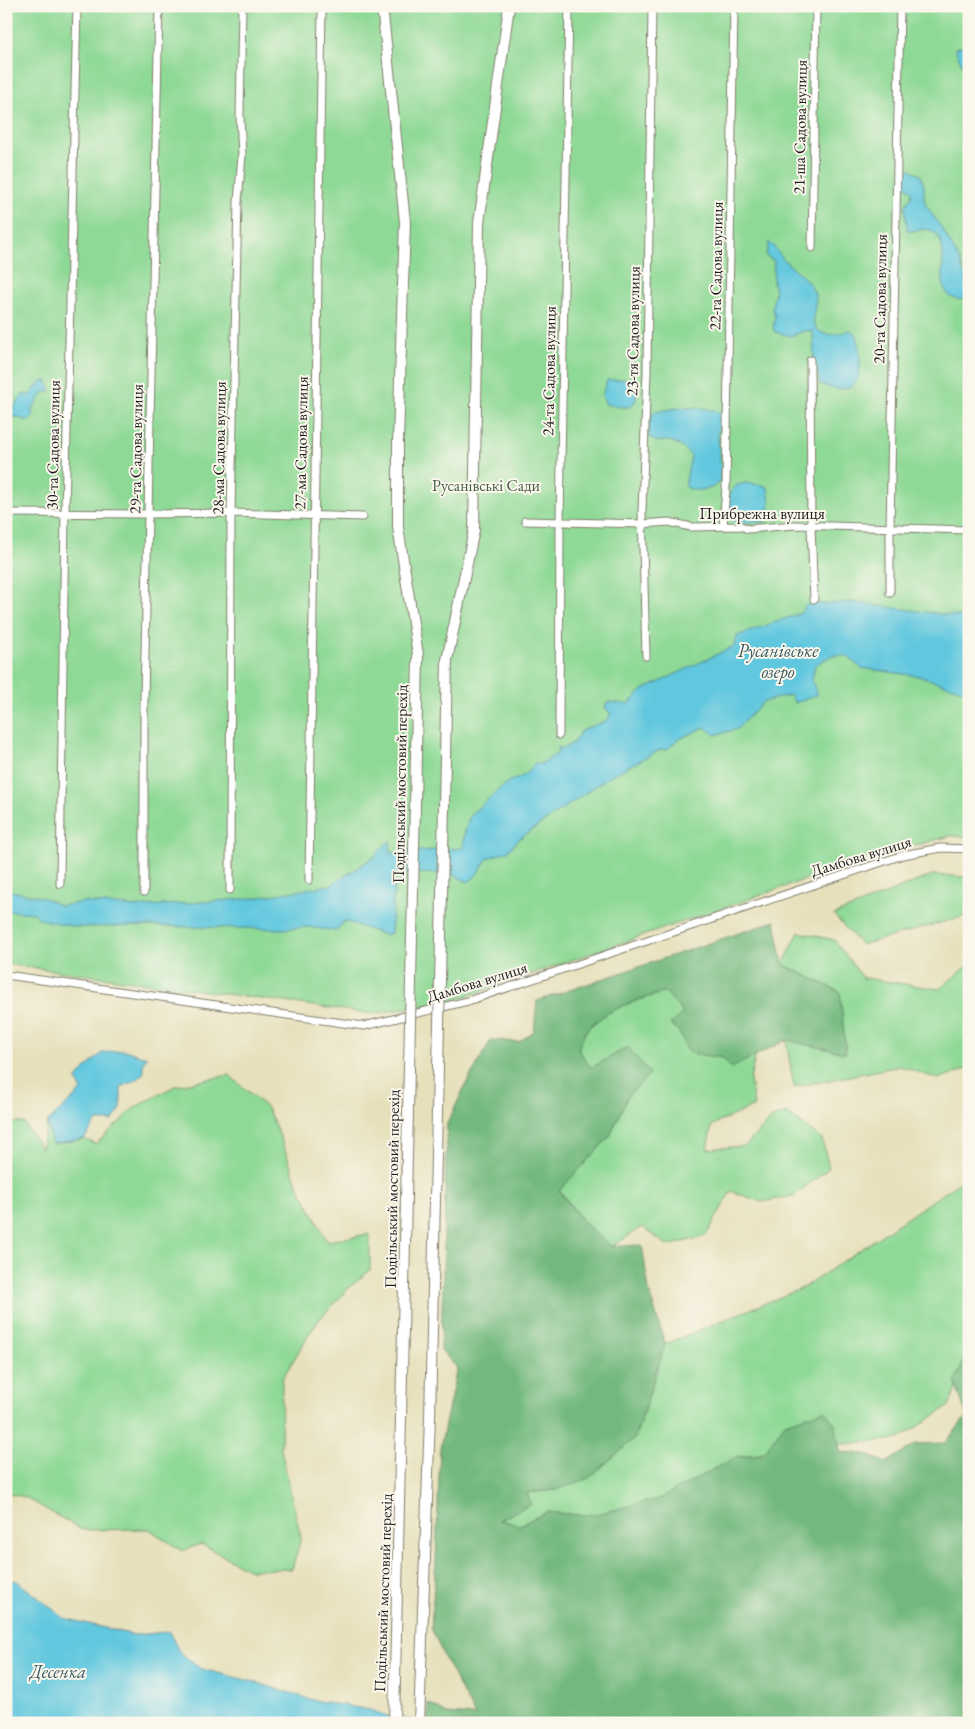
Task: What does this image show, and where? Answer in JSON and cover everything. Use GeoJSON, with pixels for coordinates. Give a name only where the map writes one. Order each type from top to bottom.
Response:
{"type":"FeatureCollection","features":[{"type":"Feature","properties":{"kind":"main road","name":"Подільський мостовий перехід"},"geometry":{"type":"LineString","coordinates":[[382,6],[405,222],[398,442],[398,527],[418,655],[394,1723]]}},
{"type":"Feature","properties":{"kind":"main road"},"geometry":{"type":"LineString","coordinates":[[419,1723],[430,1417],[447,660],[474,530],[479,223],[509,6]]}},
{"type":"Feature","properties":{"kind":"street","name":"30-та Садова вулиця"},"geometry":{"type":"LineString","coordinates":[[60,884],[65,513],[77,6]]}},
{"type":"Feature","properties":{"kind":"street","name":"29-та Садова вулиця"},"geometry":{"type":"LineString","coordinates":[[144,892],[144,699],[159,6]]}},
{"type":"Feature","properties":{"kind":"street","name":"28-ма Садова вулиця"},"geometry":{"type":"LineString","coordinates":[[230,890],[231,513],[238,202],[242,155],[240,117],[242,6]]}},
{"type":"Feature","properties":{"kind":"street","name":"27-ма Садова вулиця"},"geometry":{"type":"LineString","coordinates":[[309,880],[322,6]]}},
{"type":"Feature","properties":{"kind":"street","name":"24-та Садова вулиця"},"geometry":{"type":"LineString","coordinates":[[559,735],[560,521],[569,6]]}},
{"type":"Feature","properties":{"kind":"street","name":"23-тя Садова вулиця"},"geometry":{"type":"LineString","coordinates":[[646,656],[642,524],[647,371],[652,6]]}},
{"type":"Feature","properties":{"kind":"street","name":"22-га Садова вулиця"},"geometry":{"type":"LineString","coordinates":[[723,526],[726,488],[734,6]]}},
{"type":"Feature","properties":{"kind":"street","name":"21-ша Садова вулиця"},"geometry":{"type":"LineString","coordinates":[[812,248],[816,6]]}},
{"type":"Feature","properties":{"kind":"street","name":"20-та Садова вулиця"},"geometry":{"type":"LineString","coordinates":[[890,593],[900,6]]}},
{"type":"Feature","properties":{"kind":"street"},"geometry":{"type":"LineString","coordinates":[[810,360],[811,527],[814,599]]}},
{"type":"Feature","properties":{"kind":"street"},"geometry":{"type":"LineString","coordinates":[[6,512],[231,513],[363,517]]}},
{"type":"Feature","properties":{"kind":"street","name":"Прибрежна вулиця"},"geometry":{"type":"LineString","coordinates":[[525,521],[642,524],[669,522],[691,527],[741,526],[748,529],[781,526],[969,530]]}},
{"type":"Feature","properties":{"kind":"street","name":"Дамбова вулиця"},"geometry":{"type":"LineString","coordinates":[[6,975],[364,1026],[468,1001],[894,858],[940,848],[969,848]]}},
{"type":"Feature","properties":{"kind":"green space","name":"Русанівські Сади"},"geometry":{"type":"Polygon","coordinates":[[[6,6],[969,6],[969,837],[951,836],[871,857],[456,1000],[373,1014],[6,964],[6,6]]]}},
{"type":"Feature","properties":{"kind":"green space"},"geometry":{"type":"Polygon","coordinates":[[[932,875],[969,877],[969,915],[861,945],[834,915],[932,875]]]}},
{"type":"Feature","properties":{"kind":"green space"},"geometry":{"type":"Polygon","coordinates":[[[775,921],[783,964],[840,992],[846,1053],[786,1040],[731,1068],[723,1058],[689,1053],[678,1030],[670,1024],[683,1013],[666,992],[612,1011],[586,1031],[578,1049],[591,1068],[628,1047],[650,1074],[628,1096],[610,1136],[559,1191],[587,1226],[611,1246],[642,1245],[649,1291],[665,1344],[635,1438],[589,1478],[556,1490],[527,1493],[531,1504],[499,1520],[520,1525],[547,1512],[579,1515],[596,1514],[659,1499],[736,1457],[763,1454],[785,1423],[825,1410],[836,1426],[840,1452],[866,1454],[886,1463],[916,1444],[945,1443],[967,1416],[955,1382],[969,1349],[969,1723],[429,1723],[428,1703],[447,1714],[475,1716],[431,1628],[436,1560],[440,1448],[457,1368],[441,1350],[447,1124],[466,1084],[491,1040],[519,1042],[534,1031],[537,1001],[775,921]]]}},
{"type":"Feature","properties":{"kind":"green space"},"geometry":{"type":"Polygon","coordinates":[[[799,932],[834,940],[863,978],[939,989],[969,965],[969,1068],[938,1079],[900,1066],[794,1087],[786,1040],[845,1053],[840,992],[783,964],[799,932]]]}},
{"type":"Feature","properties":{"kind":"green space"},"geometry":{"type":"Polygon","coordinates":[[[666,992],[772,1037],[755,1057],[750,1080],[754,1106],[712,1125],[707,1149],[745,1146],[772,1118],[787,1113],[822,1139],[829,1168],[794,1196],[761,1202],[731,1191],[706,1236],[668,1246],[642,1227],[611,1247],[587,1226],[559,1190],[610,1136],[628,1096],[650,1074],[591,1068],[578,1049],[586,1031],[602,1017],[623,1006],[666,992]]]}},
{"type":"Feature","properties":{"kind":"green space"},"geometry":{"type":"Polygon","coordinates":[[[229,1075],[267,1108],[297,1183],[327,1241],[370,1234],[370,1270],[349,1288],[316,1323],[282,1379],[281,1449],[301,1538],[292,1569],[250,1570],[201,1544],[182,1551],[149,1529],[82,1530],[25,1497],[6,1493],[6,1122],[24,1123],[41,1148],[47,1123],[53,1144],[84,1139],[96,1144],[134,1108],[175,1086],[229,1075]]]}},
{"type":"Feature","properties":{"kind":"green space"},"geometry":{"type":"Polygon","coordinates":[[[969,1176],[969,1360],[949,1406],[899,1439],[736,1457],[659,1499],[596,1514],[579,1515],[547,1512],[520,1525],[498,1520],[530,1504],[527,1493],[556,1490],[635,1438],[665,1344],[805,1287],[969,1176]]]}},
{"type":"Feature","properties":{"kind":"water"},"geometry":{"type":"Polygon","coordinates":[[[969,45],[969,82],[955,48],[969,45]]]}},
{"type":"Feature","properties":{"kind":"water"},"geometry":{"type":"Polygon","coordinates":[[[911,169],[921,176],[926,205],[943,230],[960,261],[968,287],[964,300],[952,297],[946,291],[943,283],[940,240],[934,232],[931,230],[907,230],[905,206],[911,197],[912,191],[903,183],[905,170],[911,169]]]}},
{"type":"Feature","properties":{"kind":"water"},"geometry":{"type":"Polygon","coordinates":[[[769,242],[813,289],[816,299],[813,321],[817,329],[824,334],[838,334],[850,330],[857,335],[860,367],[856,382],[851,386],[837,389],[820,384],[814,362],[813,331],[804,331],[791,336],[775,332],[773,328],[775,317],[772,309],[775,291],[773,283],[774,261],[766,256],[769,242]]]}},
{"type":"Feature","properties":{"kind":"water"},"geometry":{"type":"Polygon","coordinates":[[[631,379],[635,386],[636,394],[636,399],[632,405],[624,407],[605,404],[602,396],[607,380],[631,379]]]}},
{"type":"Feature","properties":{"kind":"water"},"geometry":{"type":"Polygon","coordinates":[[[47,380],[51,392],[44,392],[31,411],[34,415],[29,421],[13,416],[10,413],[23,394],[30,395],[41,382],[47,380]]]}},
{"type":"Feature","properties":{"kind":"water"},"geometry":{"type":"Polygon","coordinates":[[[678,408],[707,409],[722,415],[718,432],[721,471],[719,483],[712,487],[699,490],[686,487],[691,456],[676,443],[667,441],[657,442],[649,437],[649,420],[654,412],[678,408]]]}},
{"type":"Feature","properties":{"kind":"water"},"geometry":{"type":"Polygon","coordinates":[[[746,483],[763,485],[768,488],[769,511],[768,519],[764,522],[735,522],[731,519],[728,506],[730,493],[737,485],[746,483]]]}},
{"type":"Feature","properties":{"kind":"water","name":"Русанівське озеро"},"geometry":{"type":"Polygon","coordinates":[[[851,602],[969,619],[969,692],[918,676],[861,668],[847,656],[833,655],[815,665],[812,680],[817,695],[795,703],[790,695],[763,702],[737,729],[715,735],[705,727],[677,740],[668,749],[660,750],[610,776],[519,839],[508,851],[488,858],[475,877],[468,882],[450,873],[395,874],[391,933],[385,935],[344,921],[336,931],[308,927],[282,929],[150,926],[76,927],[39,919],[35,913],[6,911],[6,890],[45,898],[60,906],[84,902],[137,907],[254,898],[331,885],[374,857],[390,840],[391,853],[463,848],[470,815],[509,781],[524,775],[535,763],[541,764],[558,753],[558,747],[562,749],[573,743],[581,731],[607,720],[611,714],[605,707],[608,702],[628,704],[643,690],[734,646],[737,636],[801,613],[806,605],[851,602]]]}},
{"type":"Feature","properties":{"kind":"water"},"geometry":{"type":"Polygon","coordinates":[[[124,1050],[147,1057],[143,1063],[144,1072],[138,1079],[121,1087],[121,1109],[112,1121],[97,1121],[84,1139],[52,1144],[47,1123],[82,1090],[76,1080],[102,1053],[124,1050]]]}},
{"type":"Feature","properties":{"kind":"water","name":"Десенка"},"geometry":{"type":"Polygon","coordinates":[[[6,1579],[17,1581],[64,1618],[134,1635],[169,1632],[180,1653],[201,1669],[251,1681],[313,1700],[428,1723],[6,1723],[6,1579]]]}}]}
